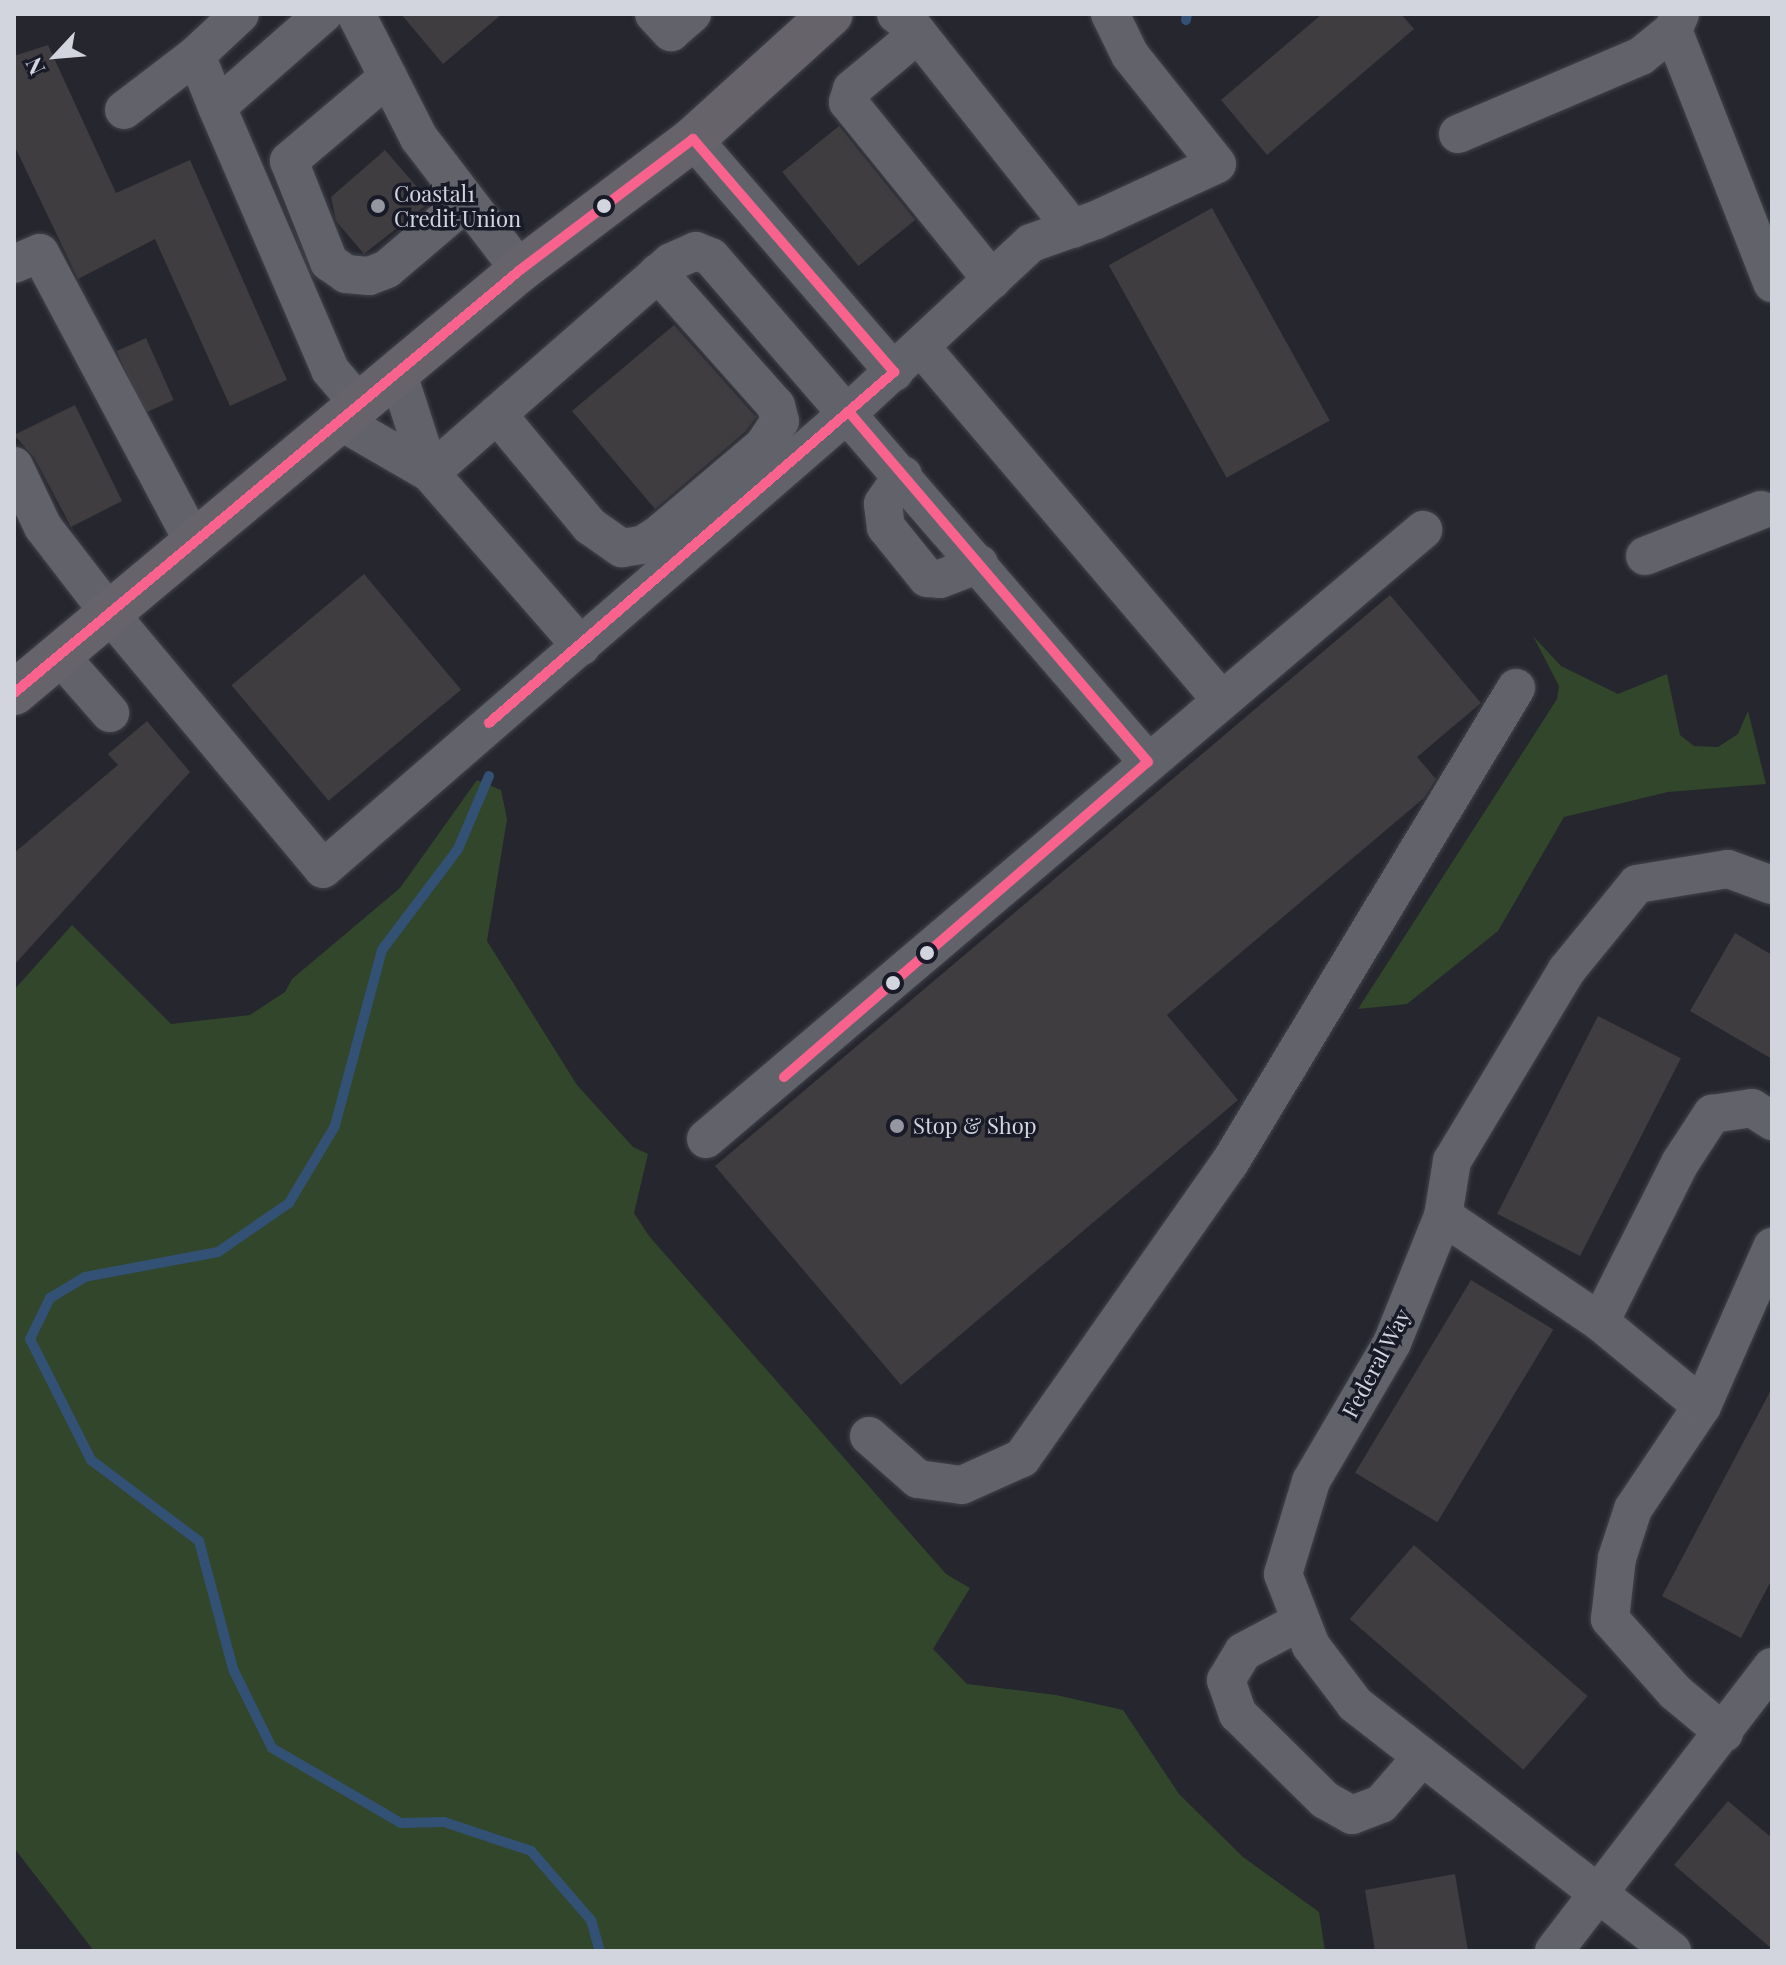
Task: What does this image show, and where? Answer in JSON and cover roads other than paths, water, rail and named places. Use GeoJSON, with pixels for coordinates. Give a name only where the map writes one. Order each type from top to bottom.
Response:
{"type":"FeatureCollection","features":[{"type":"Feature","properties":{"kind":"main road"},"geometry":{"type":"LineString","coordinates":[[14,693],[195,545],[520,270],[693,139],[831,14]]}},
{"type":"Feature","properties":{"kind":"street"},"geometry":{"type":"LineString","coordinates":[[124,110],[196,55],[240,14]]}},
{"type":"Feature","properties":{"kind":"street"},"geometry":{"type":"LineString","coordinates":[[217,107],[323,14]]}},
{"type":"Feature","properties":{"kind":"street"},"geometry":{"type":"LineString","coordinates":[[356,14],[419,138],[520,270]]}},
{"type":"Feature","properties":{"kind":"street"},"geometry":{"type":"LineString","coordinates":[[654,14],[671,32],[692,14]]}},
{"type":"Feature","properties":{"kind":"street"},"geometry":{"type":"LineString","coordinates":[[14,466],[43,527],[110,614],[323,869],[849,412],[1031,243],[1073,229],[1217,164],[1130,55],[1110,14]]}},
{"type":"Feature","properties":{"kind":"street"},"geometry":{"type":"LineString","coordinates":[[992,280],[848,102],[852,89],[909,22],[1073,229]]}},
{"type":"Feature","properties":{"kind":"street"},"geometry":{"type":"LineString","coordinates":[[1458,134],[1641,56],[1677,22],[1772,283]]}},
{"type":"Feature","properties":{"kind":"street"},"geometry":{"type":"LineString","coordinates":[[196,55],[350,413],[430,473],[581,646]]}},
{"type":"Feature","properties":{"kind":"street"},"geometry":{"type":"LineString","coordinates":[[388,77],[289,161],[329,262],[346,274],[369,276],[387,269],[467,201]]}},
{"type":"Feature","properties":{"kind":"street"},"geometry":{"type":"LineString","coordinates":[[693,139],[908,359],[1221,700]]}},
{"type":"Feature","properties":{"kind":"street"},"geometry":{"type":"LineString","coordinates":[[14,264],[40,253],[195,545]]}},
{"type":"Feature","properties":{"kind":"street"},"geometry":{"type":"LineString","coordinates":[[430,473],[684,253],[711,257],[849,412],[1148,762]]}},
{"type":"Feature","properties":{"kind":"street"},"geometry":{"type":"LineString","coordinates":[[497,414],[590,526],[622,548],[642,545],[763,446],[780,421],[776,406],[658,273]]}},
{"type":"Feature","properties":{"kind":"street"},"geometry":{"type":"LineString","coordinates":[[398,374],[430,473]]}},
{"type":"Feature","properties":{"kind":"street"},"geometry":{"type":"LineString","coordinates":[[1645,556],[1761,510]]}},
{"type":"Feature","properties":{"kind":"street"},"geometry":{"type":"LineString","coordinates":[[706,1139],[1423,530]]}},
{"type":"Feature","properties":{"kind":"street"},"geometry":{"type":"LineString","coordinates":[[60,656],[110,713]]}},
{"type":"Feature","properties":{"kind":"street"},"geometry":{"type":"LineString","coordinates":[[869,1436],[918,1479],[962,1485],[1022,1458],[1229,1164],[1516,688]]}},
{"type":"Feature","properties":{"kind":"street","name":"Federal Way"},"geometry":{"type":"LineString","coordinates":[[1672,1951],[1355,1704],[1311,1646],[1283,1574],[1311,1481],[1392,1343],[1443,1216],[1452,1161],[1566,971],[1637,884],[1728,869],[1772,885]]}},
{"type":"Feature","properties":{"kind":"street"},"geometry":{"type":"LineString","coordinates":[[1600,1322],[1680,1163],[1712,1114],[1752,1108],[1772,1121]]}},
{"type":"Feature","properties":{"kind":"street"},"geometry":{"type":"LineString","coordinates":[[1443,1216],[1600,1322],[1702,1406]]}},
{"type":"Feature","properties":{"kind":"street"},"geometry":{"type":"LineString","coordinates":[[1724,1733],[1675,1692],[1610,1619],[1617,1558],[1633,1509],[1702,1406],[1772,1247]]}},
{"type":"Feature","properties":{"kind":"street"},"geometry":{"type":"LineString","coordinates":[[1301,1621],[1243,1652],[1226,1680],[1238,1714],[1325,1800],[1352,1815],[1381,1804],[1422,1757]]}},
{"type":"Feature","properties":{"kind":"street"},"geometry":{"type":"LineString","coordinates":[[1554,1951],[1772,1667]]}},
{"type":"Feature","properties":{"kind":"waterway"},"geometry":{"type":"LineString","coordinates":[[1186,20],[1187,14]]}},
{"type":"Feature","properties":{"kind":"waterway"},"geometry":{"type":"LineString","coordinates":[[489,776],[458,849],[382,950],[335,1126],[289,1203],[218,1252],[85,1277],[50,1298],[30,1339],[91,1460],[199,1541],[233,1669],[272,1748],[401,1823],[444,1822],[531,1851],[591,1920],[600,1951]]}},
{"type":"Feature","properties":{"kind":"place","name":"Coastal1 Credit Union"},"geometry":{"type":"Point","coordinates":[378,206]}},
{"type":"Feature","properties":{"kind":"place","name":"Stop & Shop"},"geometry":{"type":"Point","coordinates":[897,1126]}}]}
